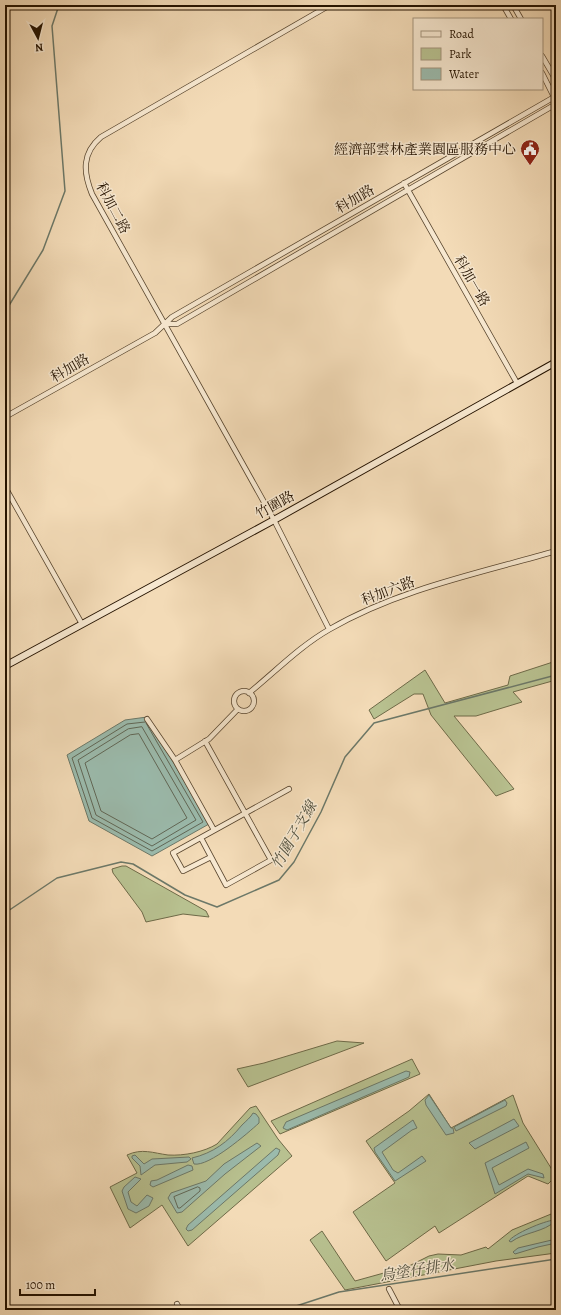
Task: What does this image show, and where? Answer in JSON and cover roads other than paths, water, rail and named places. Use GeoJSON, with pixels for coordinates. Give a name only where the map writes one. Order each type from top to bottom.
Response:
{"type":"FeatureCollection","features":[{"type":"Feature","properties":{"kind":"street","name":"科加二路"},"geometry":{"type":"LineString","coordinates":[[329,629],[274,520],[166,324],[92,194],[85,172],[85,163],[94,143],[109,132],[330,5]]}},
{"type":"Feature","properties":{"kind":"street"},"geometry":{"type":"LineString","coordinates":[[503,5],[510,18]]}},
{"type":"Feature","properties":{"kind":"street"},"geometry":{"type":"LineString","coordinates":[[513,5],[520,18]]}},
{"type":"Feature","properties":{"kind":"street"},"geometry":{"type":"LineString","coordinates":[[543,58],[556,80]]}},
{"type":"Feature","properties":{"kind":"street"},"geometry":{"type":"LineString","coordinates":[[543,75],[555,98]]}},
{"type":"Feature","properties":{"kind":"street","name":"科加路"},"geometry":{"type":"LineString","coordinates":[[5,418],[155,333],[172,317],[555,98]]}},
{"type":"Feature","properties":{"kind":"street","name":"科加路"},"geometry":{"type":"LineString","coordinates":[[166,324],[177,324],[556,104]]}},
{"type":"Feature","properties":{"kind":"street","name":"科加一路"},"geometry":{"type":"LineString","coordinates":[[404,183],[517,383]]}},
{"type":"Feature","properties":{"kind":"street","name":"竹圍路"},"geometry":{"type":"LineString","coordinates":[[5,666],[274,520],[556,362]]}},
{"type":"Feature","properties":{"kind":"street"},"geometry":{"type":"LineString","coordinates":[[5,487],[82,624]]}},
{"type":"Feature","properties":{"kind":"street","name":"科加六路"},"geometry":{"type":"LineString","coordinates":[[249,693],[302,648],[329,629],[379,605],[407,594],[556,551]]}},
{"type":"Feature","properties":{"kind":"street"},"geometry":{"type":"LineString","coordinates":[[242,691],[249,693],[254,700],[252,706],[244,711],[238,709],[234,701],[236,694],[242,691]]}},
{"type":"Feature","properties":{"kind":"street"},"geometry":{"type":"LineString","coordinates":[[175,760],[205,741],[238,709]]}},
{"type":"Feature","properties":{"kind":"street"},"geometry":{"type":"LineString","coordinates":[[148,718],[175,760],[214,830]]}},
{"type":"Feature","properties":{"kind":"street"},"geometry":{"type":"LineString","coordinates":[[200,838],[226,885],[271,860],[205,741]]}},
{"type":"Feature","properties":{"kind":"street"},"geometry":{"type":"LineString","coordinates":[[211,857],[183,871],[173,853],[289,789]]}},
{"type":"Feature","properties":{"kind":"street"},"geometry":{"type":"LineString","coordinates":[[389,1289],[400,1310]]}},
{"type":"Feature","properties":{"kind":"street"},"geometry":{"type":"LineString","coordinates":[[177,1304],[180,1310]]}},
{"type":"Feature","properties":{"kind":"water"},"geometry":{"type":"Polygon","coordinates":[[[147,717],[209,824],[152,856],[89,821],[67,755],[125,720],[147,717]]]}},
{"type":"Feature","properties":{"kind":"water"},"geometry":{"type":"Polygon","coordinates":[[[406,1071],[410,1072],[409,1077],[287,1130],[283,1128],[286,1122],[406,1071]]]}},
{"type":"Feature","properties":{"kind":"water"},"geometry":{"type":"Polygon","coordinates":[[[429,1095],[451,1128],[453,1128],[454,1133],[446,1135],[426,1105],[425,1100],[429,1095]]]}},
{"type":"Feature","properties":{"kind":"water"},"geometry":{"type":"Polygon","coordinates":[[[505,1100],[507,1103],[506,1106],[456,1131],[454,1127],[505,1100]]]}},
{"type":"Feature","properties":{"kind":"water"},"geometry":{"type":"Polygon","coordinates":[[[253,1113],[259,1118],[259,1123],[254,1128],[218,1155],[201,1164],[194,1164],[192,1158],[207,1153],[226,1142],[250,1118],[253,1113]]]}},
{"type":"Feature","properties":{"kind":"water"},"geometry":{"type":"Polygon","coordinates":[[[514,1119],[519,1126],[475,1149],[469,1143],[514,1119]]]}},
{"type":"Feature","properties":{"kind":"water"},"geometry":{"type":"Polygon","coordinates":[[[413,1120],[417,1128],[382,1152],[393,1170],[398,1173],[422,1156],[426,1161],[395,1181],[375,1152],[374,1148],[413,1120]]]}},
{"type":"Feature","properties":{"kind":"water"},"geometry":{"type":"Polygon","coordinates":[[[526,1142],[529,1148],[492,1168],[499,1185],[528,1169],[543,1174],[544,1178],[528,1174],[495,1194],[485,1163],[526,1142]]]}},
{"type":"Feature","properties":{"kind":"water"},"geometry":{"type":"Polygon","coordinates":[[[257,1143],[261,1146],[225,1174],[182,1212],[177,1213],[168,1198],[171,1193],[206,1181],[224,1164],[257,1143]]]}},
{"type":"Feature","properties":{"kind":"water"},"geometry":{"type":"Polygon","coordinates":[[[276,1148],[280,1150],[278,1155],[192,1230],[188,1231],[186,1229],[188,1225],[276,1148]]]}},
{"type":"Feature","properties":{"kind":"water"},"geometry":{"type":"Polygon","coordinates":[[[135,1155],[144,1164],[152,1159],[189,1157],[191,1159],[187,1162],[155,1165],[141,1175],[140,1166],[132,1158],[132,1156],[135,1155]]]}},
{"type":"Feature","properties":{"kind":"water"},"geometry":{"type":"Polygon","coordinates":[[[188,1165],[192,1166],[193,1170],[153,1187],[150,1185],[151,1181],[157,1180],[188,1165]]]}},
{"type":"Feature","properties":{"kind":"water"},"geometry":{"type":"Polygon","coordinates":[[[135,1177],[141,1179],[128,1192],[131,1202],[137,1206],[147,1195],[153,1198],[149,1206],[136,1213],[128,1209],[122,1191],[124,1187],[135,1177]]]}},
{"type":"Feature","properties":{"kind":"water"},"geometry":{"type":"Polygon","coordinates":[[[554,1220],[555,1221],[551,1225],[546,1228],[522,1236],[511,1242],[509,1241],[516,1235],[529,1228],[554,1220]]]}},
{"type":"Feature","properties":{"kind":"water"},"geometry":{"type":"Polygon","coordinates":[[[556,1239],[556,1243],[515,1254],[513,1252],[518,1248],[556,1239]]]}},
{"type":"Feature","properties":{"kind":"waterway"},"geometry":{"type":"LineString","coordinates":[[5,312],[43,250],[65,191],[52,26],[59,5]]}},
{"type":"Feature","properties":{"kind":"waterway","name":"竹圍子支線"},"geometry":{"type":"LineString","coordinates":[[5,913],[57,878],[121,862],[133,864],[185,895],[217,907],[279,880],[294,862],[321,812],[345,757],[374,723],[556,675]]}},
{"type":"Feature","properties":{"kind":"waterway","name":"烏塗仔排水"},"geometry":{"type":"LineString","coordinates":[[284,1310],[339,1292],[556,1259]]}},
{"type":"Feature","properties":{"kind":"place","name":"經濟部雲林產業園區服務中心"},"geometry":{"type":"Point","coordinates":[530,166]}}]}
